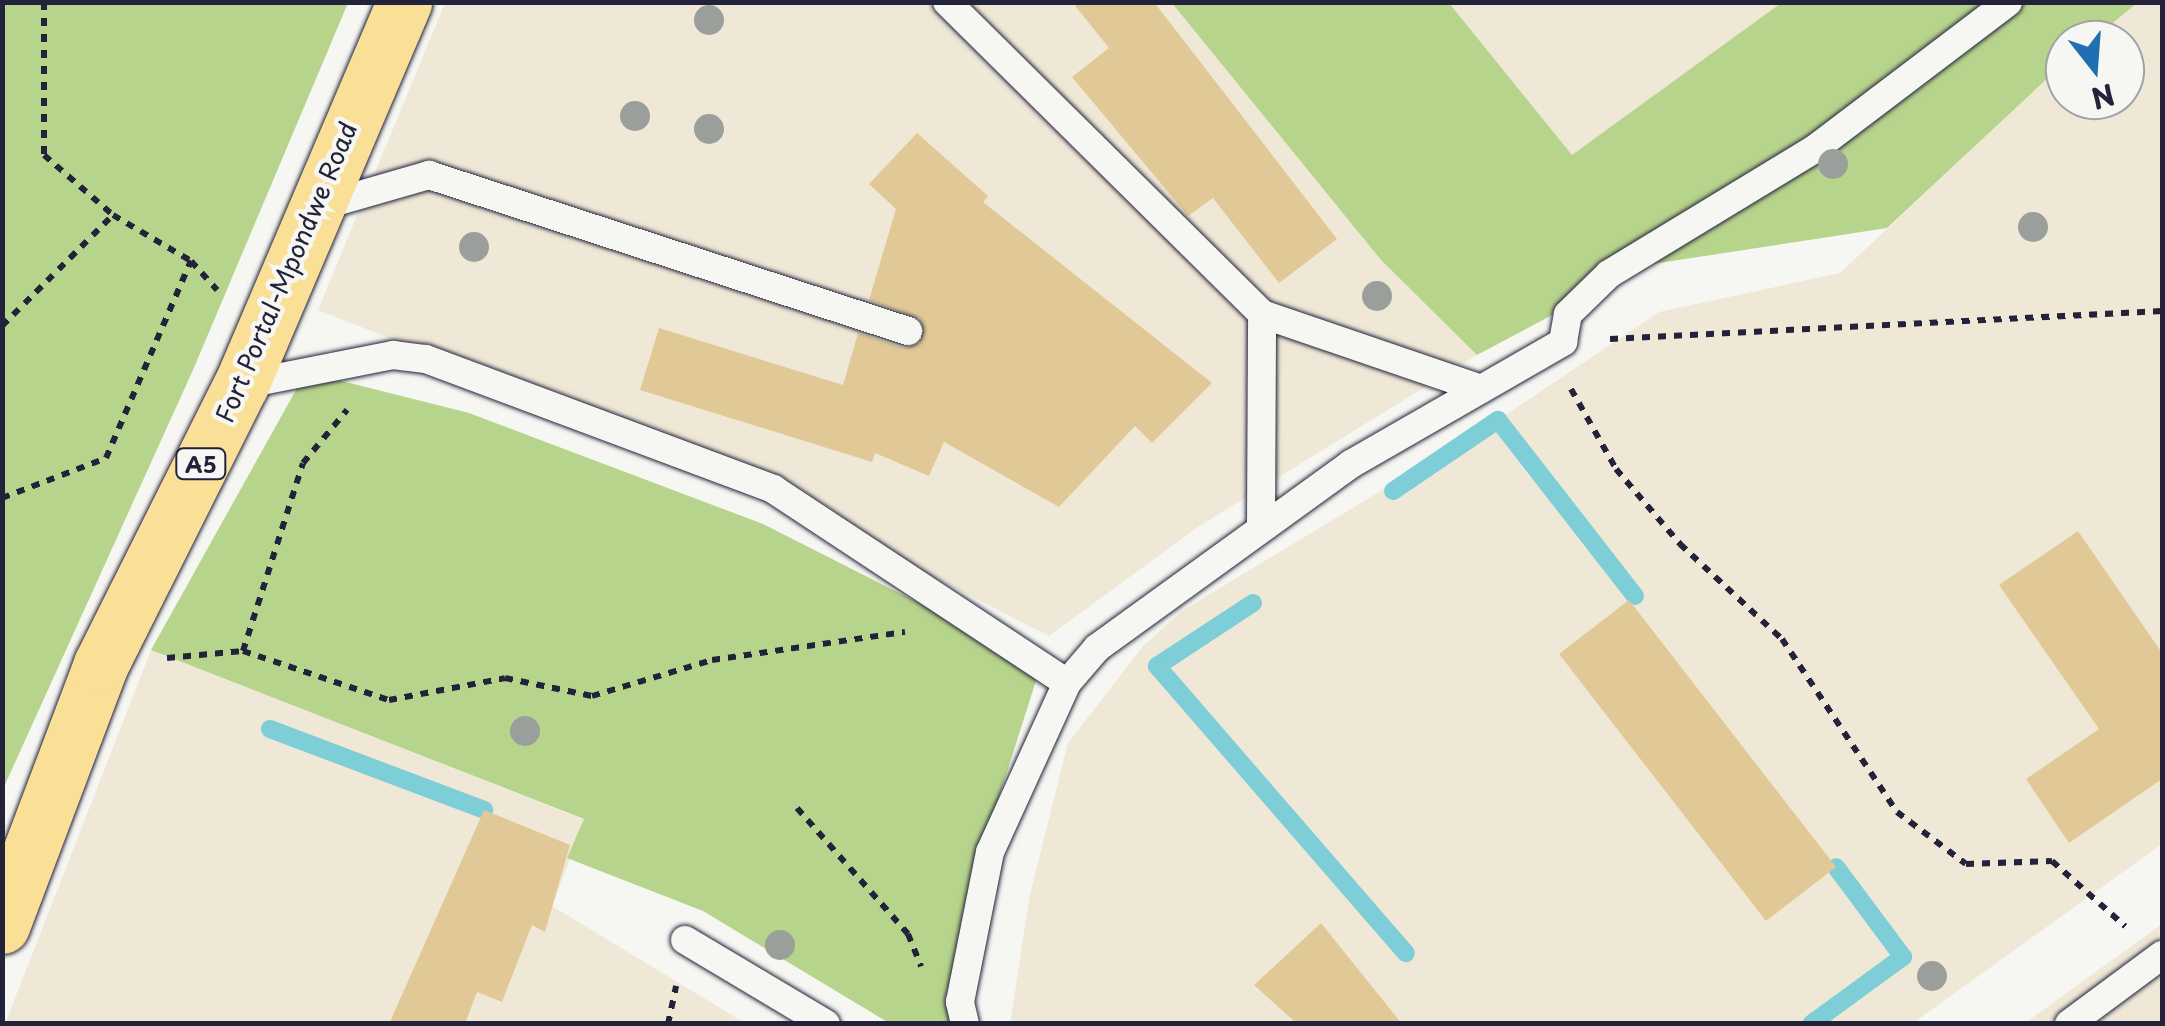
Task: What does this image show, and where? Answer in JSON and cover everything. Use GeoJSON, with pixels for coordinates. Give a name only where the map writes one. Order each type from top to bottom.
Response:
{"type":"FeatureCollection","features":[{"type":"Feature","properties":{"kind":"highway","name":"Fort Portal-Mpondwe Road"},"geometry":{"type":"LineString","coordinates":[[2,926],[101,664],[250,362],[312,209],[404,2]]}},
{"type":"Feature","properties":{"kind":"lane"},"geometry":{"type":"LineString","coordinates":[[947,2],[1262,314],[1481,390]]}},
{"type":"Feature","properties":{"kind":"lane"},"geometry":{"type":"LineString","coordinates":[[964,1024],[960,1002],[990,852],[1067,682],[1097,648],[1261,524],[1554,347],[1568,314],[1609,274],[1816,148],[2008,2]]}},
{"type":"Feature","properties":{"kind":"lane"},"geometry":{"type":"LineString","coordinates":[[312,209],[428,175],[908,330]]}},
{"type":"Feature","properties":{"kind":"lane"},"geometry":{"type":"LineString","coordinates":[[1261,524],[1262,314]]}},
{"type":"Feature","properties":{"kind":"lane"},"geometry":{"type":"LineString","coordinates":[[250,362],[393,355],[426,359],[772,489],[1067,682]]}},
{"type":"Feature","properties":{"kind":"lane"},"geometry":{"type":"LineString","coordinates":[[685,940],[826,1024]]}},
{"type":"Feature","properties":{"kind":"lane"},"geometry":{"type":"LineString","coordinates":[[2070,1024],[2161,956]]}},
{"type":"Feature","properties":{"kind":"path"},"geometry":{"type":"LineString","coordinates":[[44,2],[44,155],[112,215],[191,261],[250,362]]}},
{"type":"Feature","properties":{"kind":"path"},"geometry":{"type":"LineString","coordinates":[[2,326],[112,215]]}},
{"type":"Feature","properties":{"kind":"path"},"geometry":{"type":"LineString","coordinates":[[2,498],[106,458],[191,261]]}},
{"type":"Feature","properties":{"kind":"path"},"geometry":{"type":"LineString","coordinates":[[2161,956],[2052,862],[1966,864],[1897,812],[1782,639],[1680,544],[1616,469],[1602,433],[1554,347],[2162,312]]}},
{"type":"Feature","properties":{"kind":"path"},"geometry":{"type":"LineString","coordinates":[[243,651],[303,463],[393,355]]}},
{"type":"Feature","properties":{"kind":"path"},"geometry":{"type":"LineString","coordinates":[[101,664],[243,651],[389,700],[505,678],[592,696],[712,660],[974,622]]}},
{"type":"Feature","properties":{"kind":"path"},"geometry":{"type":"LineString","coordinates":[[797,808],[908,934],[929,988]]}},
{"type":"Feature","properties":{"kind":"shaded area"},"geometry":{"type":"Polygon","coordinates":[[[1172,2],[1381,260],[1477,355],[1198,527],[1049,636],[715,466],[318,310],[445,3],[1172,2]]]}},
{"type":"Feature","properties":{"kind":"shaded area"},"geometry":{"type":"Polygon","coordinates":[[[1449,3],[1781,3],[1572,156],[1449,3]]]}},
{"type":"Feature","properties":{"kind":"shaded area"},"geometry":{"type":"Polygon","coordinates":[[[2137,3],[2162,3],[2162,844],[1913,1023],[1010,1024],[1030,894],[1068,743],[1144,645],[1182,611],[1498,420],[1659,312],[1840,273],[2045,81],[2045,120],[2145,120],[2145,20],[2116,20],[2137,3]]]}},
{"type":"Feature","properties":{"kind":"shaded area"},"geometry":{"type":"Polygon","coordinates":[[[151,650],[585,820],[552,906],[745,1023],[5,1024],[151,650]]]}},
{"type":"Feature","properties":{"kind":"shaded area"},"geometry":{"type":"Polygon","coordinates":[[[2162,924],[2162,1023],[2025,1023],[2162,924]]]}},
{"type":"Feature","properties":{"kind":"green space"},"geometry":{"type":"Polygon","coordinates":[[[3,2],[348,3],[193,370],[3,789],[3,2]]]}},
{"type":"Feature","properties":{"kind":"green space"},"geometry":{"type":"Polygon","coordinates":[[[1172,3],[1449,3],[1572,155],[1781,3],[2137,3],[2116,20],[2045,20],[2045,81],[1887,228],[1646,265],[1477,355],[1381,260],[1172,3]]]}},
{"type":"Feature","properties":{"kind":"green space"},"geometry":{"type":"Polygon","coordinates":[[[306,372],[469,413],[763,524],[1041,665],[968,894],[962,1023],[889,1023],[703,911],[567,858],[584,819],[151,650],[306,372]]]}},
{"type":"Feature","properties":{"kind":"building"},"geometry":{"type":"Polygon","coordinates":[[[1072,2],[1154,2],[1337,239],[1279,283],[1213,198],[1188,216],[1072,77],[1109,48],[1072,2]]]}},
{"type":"Feature","properties":{"kind":"building"},"geometry":{"type":"Polygon","coordinates":[[[917,133],[988,196],[983,202],[1212,383],[1152,443],[1135,426],[1059,507],[944,442],[929,476],[875,453],[872,462],[640,390],[659,328],[843,385],[858,333],[904,348],[920,343],[920,319],[869,300],[896,209],[869,184],[917,133]]]}},
{"type":"Feature","properties":{"kind":"building"},"geometry":{"type":"Polygon","coordinates":[[[2078,531],[2162,653],[2162,779],[2069,843],[2026,779],[2099,729],[1999,585],[2078,531]]]}},
{"type":"Feature","properties":{"kind":"building"},"geometry":{"type":"Polygon","coordinates":[[[1629,600],[1836,867],[1766,921],[1559,654],[1629,600]]]}},
{"type":"Feature","properties":{"kind":"building"},"geometry":{"type":"Polygon","coordinates":[[[484,810],[570,845],[545,932],[532,925],[502,1002],[477,992],[465,1024],[389,1024],[484,810]]]}},
{"type":"Feature","properties":{"kind":"building"},"geometry":{"type":"Polygon","coordinates":[[[1321,923],[1402,1024],[1297,1024],[1254,985],[1321,923]]]}},
{"type":"Feature","properties":{"kind":"waterway"},"geometry":{"type":"LineString","coordinates":[[1393,491],[1498,420],[1635,596]]}},
{"type":"Feature","properties":{"kind":"waterway"},"geometry":{"type":"LineString","coordinates":[[1253,603],[1157,666],[1406,953]]}},
{"type":"Feature","properties":{"kind":"waterway"},"geometry":{"type":"LineString","coordinates":[[270,729],[484,810]]}},
{"type":"Feature","properties":{"kind":"waterway"},"geometry":{"type":"LineString","coordinates":[[1811,1024],[1903,957],[1836,867]]}}]}
